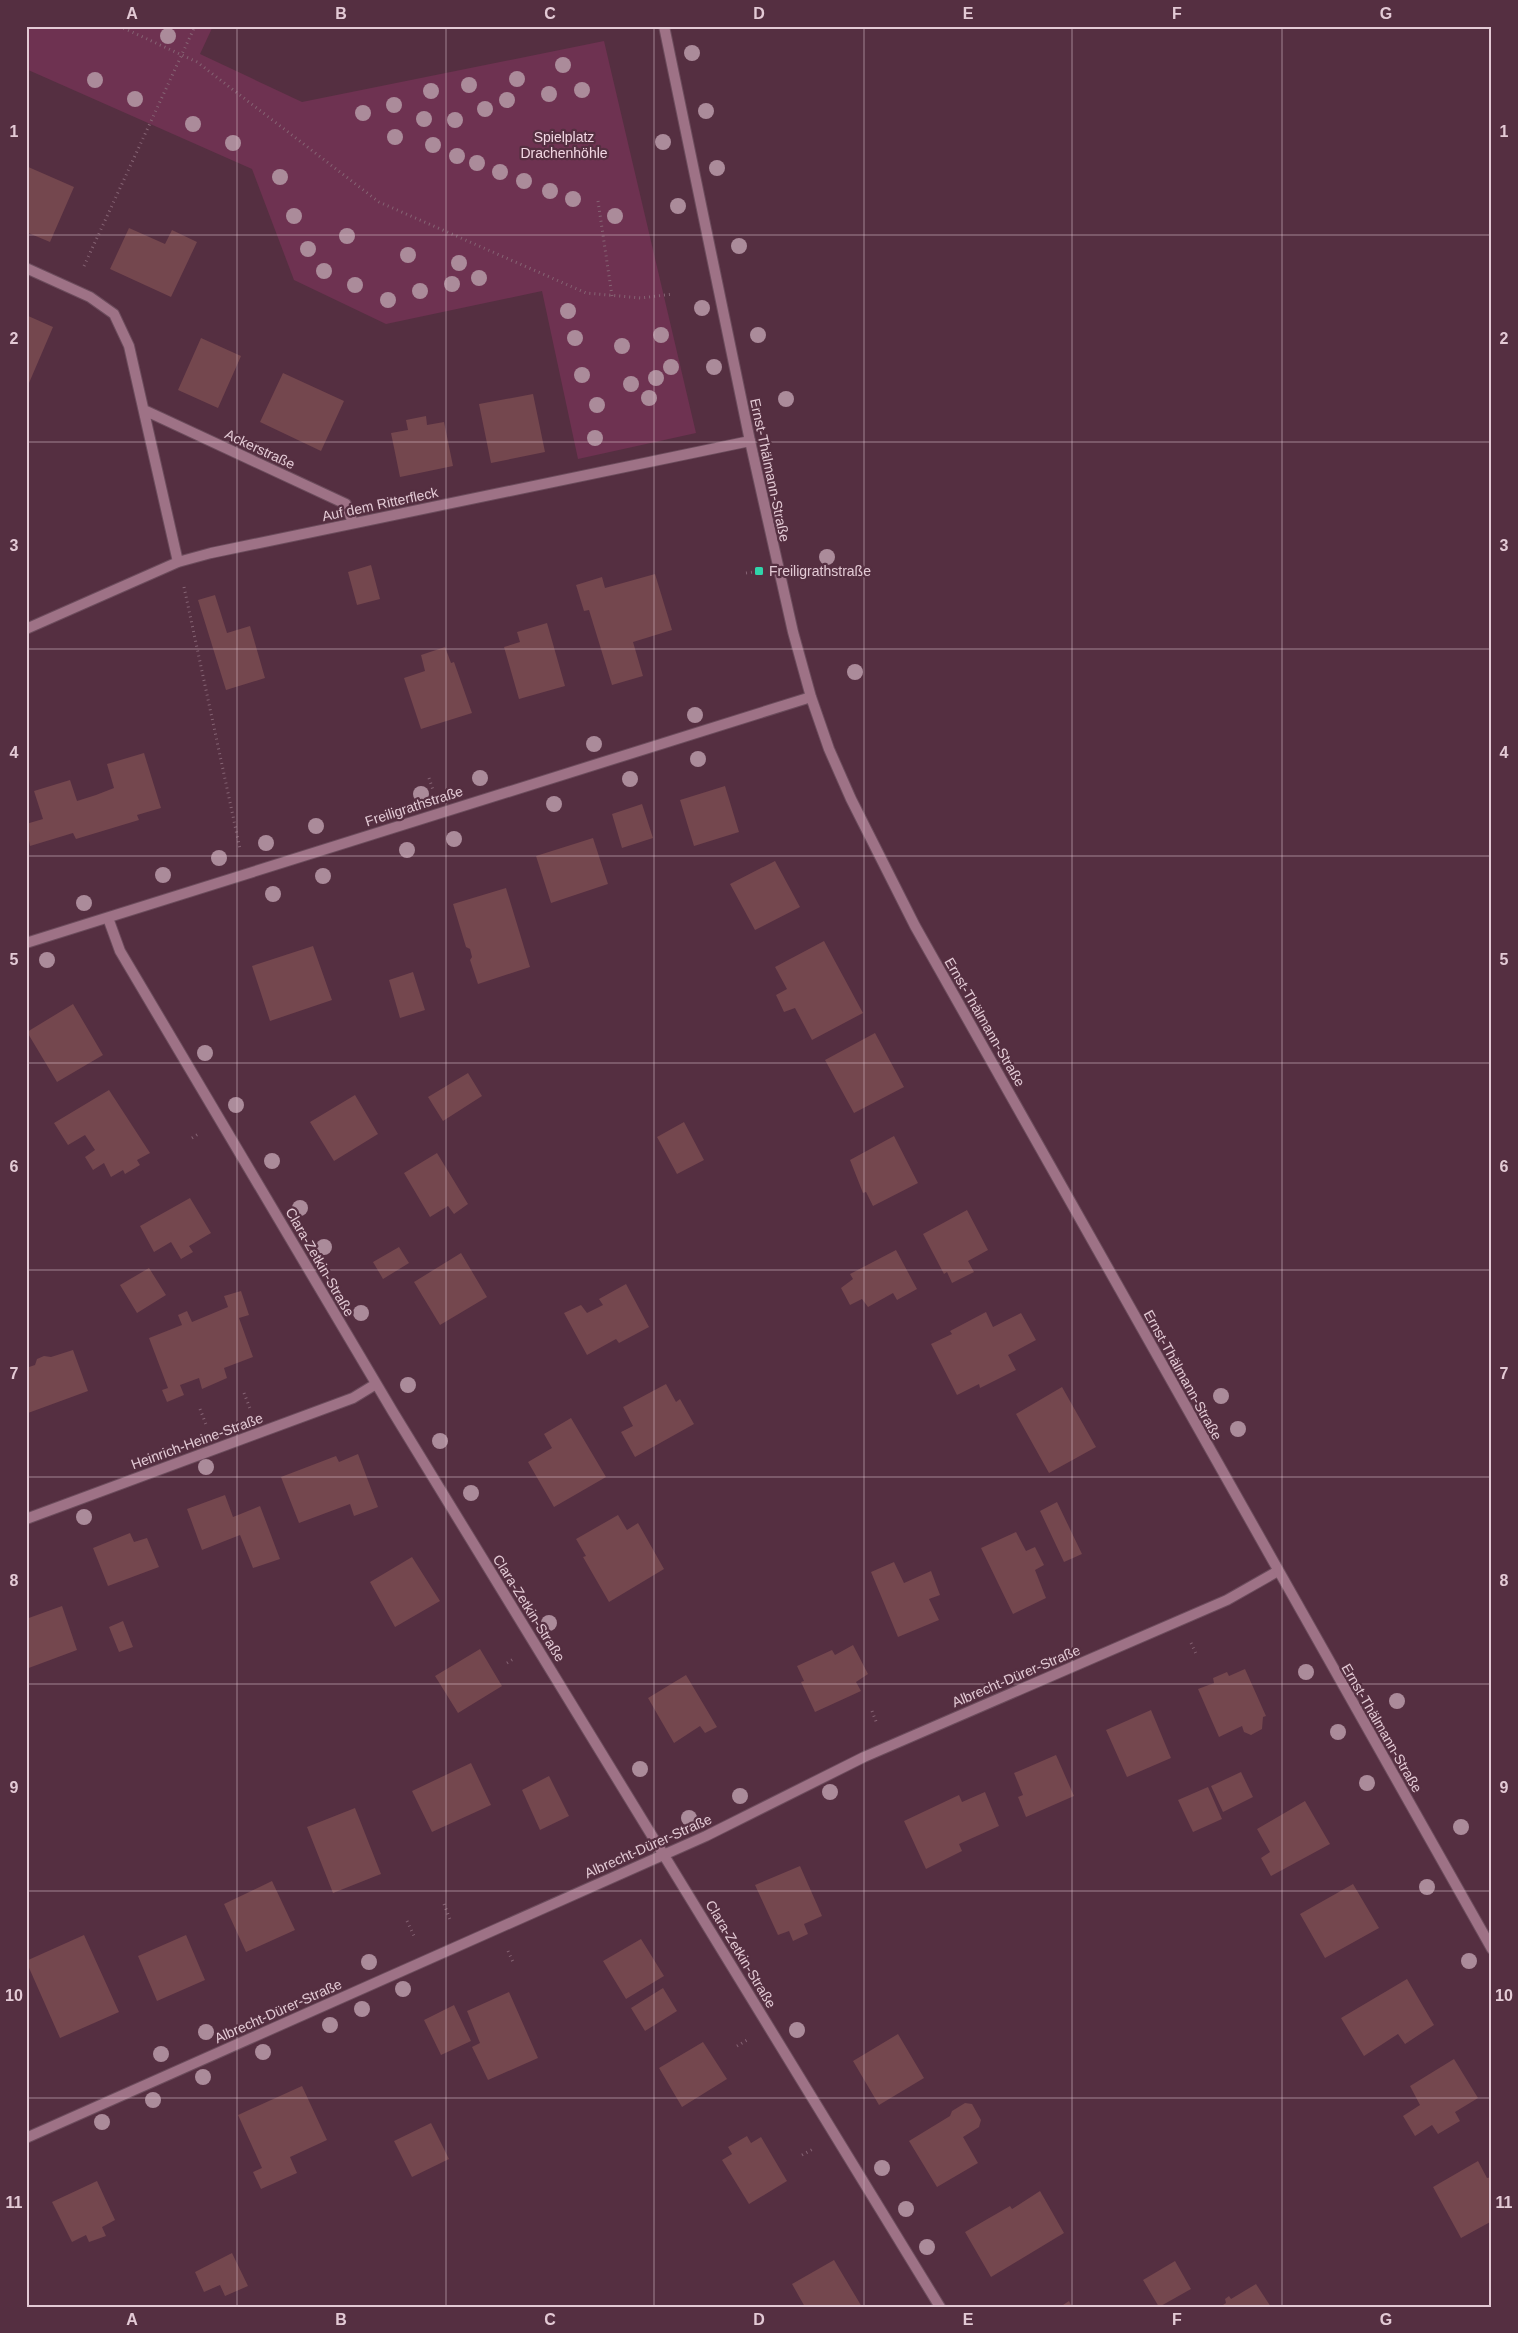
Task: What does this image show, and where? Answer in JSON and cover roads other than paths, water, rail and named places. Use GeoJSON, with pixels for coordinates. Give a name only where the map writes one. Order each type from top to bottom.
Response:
{"type":"FeatureCollection","features":[{"type":"Feature","properties":{"kind":"street","name":"Ernst-Thälmann-Straße"},"geometry":{"type":"LineString","coordinates":[[664,26],[750,441],[792,632],[811,698],[829,749],[851,799],[915,926],[1492,1949]]}},
{"type":"Feature","properties":{"kind":"street"},"geometry":{"type":"LineString","coordinates":[[26,268],[90,297],[114,314],[129,346],[178,562]]}},
{"type":"Feature","properties":{"kind":"street","name":"Ackerstraße"},"geometry":{"type":"LineString","coordinates":[[144,410],[346,504],[353,524]]}},
{"type":"Feature","properties":{"kind":"street","name":"Auf dem Ritterfleck"},"geometry":{"type":"LineString","coordinates":[[26,629],[178,562],[750,441]]}},
{"type":"Feature","properties":{"kind":"street","name":"Freiligrathstraße"},"geometry":{"type":"LineString","coordinates":[[26,943],[811,698]]}},
{"type":"Feature","properties":{"kind":"street","name":"Clara-Zetkin-Straße"},"geometry":{"type":"LineString","coordinates":[[108,918],[120,951],[376,1384],[940,2307]]}},
{"type":"Feature","properties":{"kind":"street","name":"Heinrich-Heine-Straße"},"geometry":{"type":"LineString","coordinates":[[26,1519],[353,1398],[376,1384]]}},
{"type":"Feature","properties":{"kind":"street","name":"Albrecht-Dürer-Straße"},"geometry":{"type":"LineString","coordinates":[[26,2138],[665,1855],[864,1757],[1228,1600],[1278,1571]]}},
{"type":"Feature","properties":{"kind":"place","name":"Freiligrathstraße"},"geometry":{"type":"Point","coordinates":[759,571]}},
{"type":"Feature","properties":{"kind":"park label","name":"Spielplatz Drachenhöhle"},"geometry":{"type":"Point","coordinates":[564,146]}}]}
